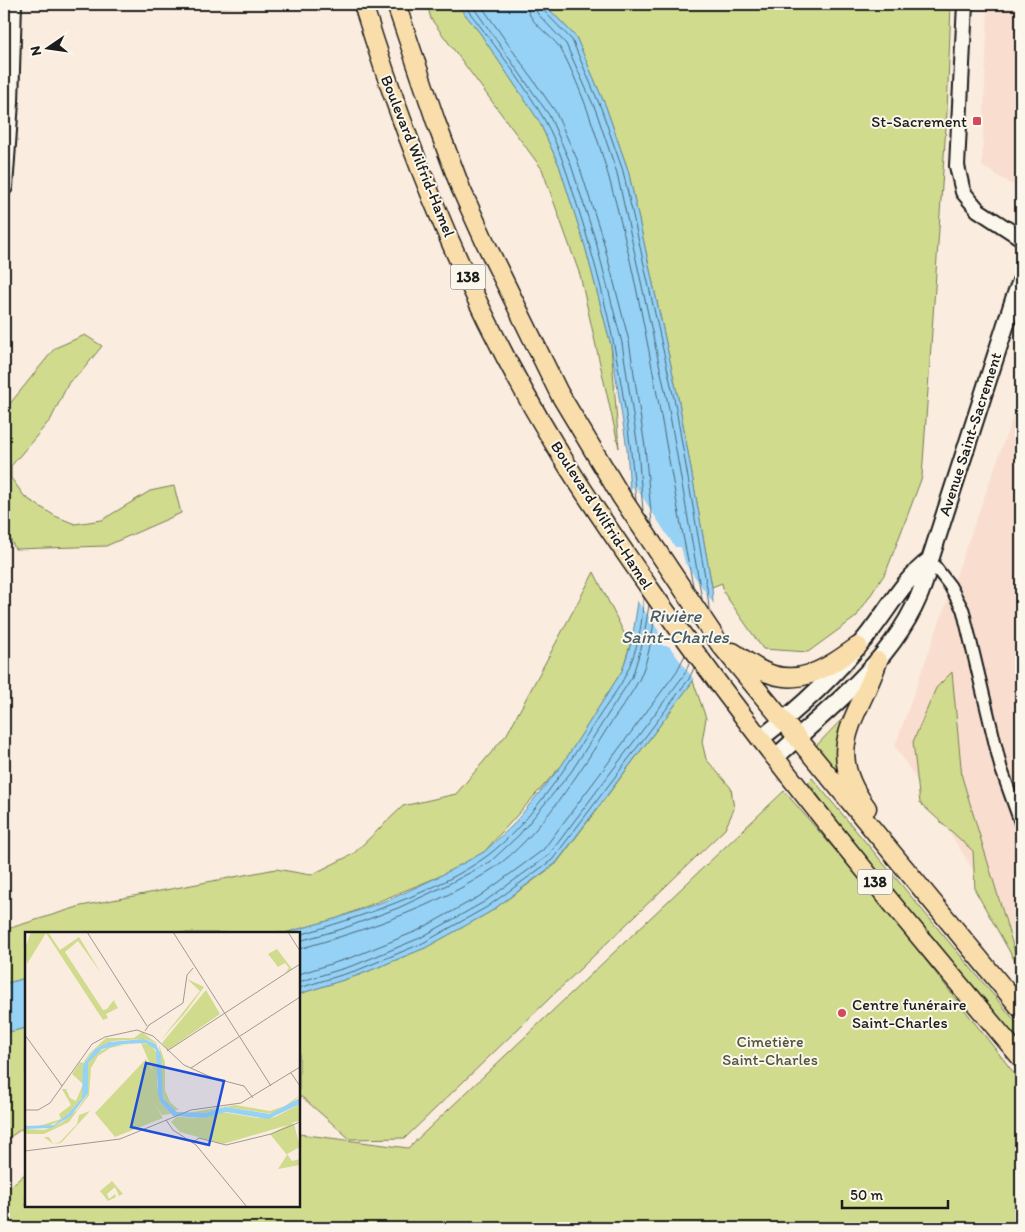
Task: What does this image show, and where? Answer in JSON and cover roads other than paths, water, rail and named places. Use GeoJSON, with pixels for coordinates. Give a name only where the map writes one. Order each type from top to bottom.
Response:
{"type":"FeatureCollection","features":[{"type":"Feature","properties":{"kind":"main road"},"geometry":{"type":"LineString","coordinates":[[4,186],[10,102],[13,4]]}},
{"type":"Feature","properties":{"kind":"main road","name":"Boulevard Wilfrid-Hamel"},"geometry":{"type":"LineString","coordinates":[[363,4],[404,125],[463,266],[524,392],[556,448],[611,532],[711,676],[775,758],[1021,1058]]}},
{"type":"Feature","properties":{"kind":"main road","name":"Boulevard Wilfrid-Hamel"},"geometry":{"type":"LineString","coordinates":[[396,4],[436,122],[486,242],[559,393],[622,498],[719,643],[1021,1009]]}},
{"type":"Feature","properties":{"kind":"main road","name":"Avenue Saint-Sacrement"},"geometry":{"type":"LineString","coordinates":[[775,758],[878,661],[896,636],[918,598],[926,579],[930,560],[1021,281]]}},
{"type":"Feature","properties":{"kind":"main road"},"geometry":{"type":"LineString","coordinates":[[760,739],[783,722],[858,646],[913,572],[930,560]]}},
{"type":"Feature","properties":{"kind":"main road"},"geometry":{"type":"LineString","coordinates":[[719,643],[759,669],[783,677],[815,674],[858,646]]}},
{"type":"Feature","properties":{"kind":"main road"},"geometry":{"type":"LineString","coordinates":[[878,661],[871,683],[850,723],[846,736],[845,759],[851,781],[861,800],[875,818],[891,850]]}},
{"type":"Feature","properties":{"kind":"street"},"geometry":{"type":"LineString","coordinates":[[965,4],[957,166],[963,192],[978,210],[1021,238]]}},
{"type":"Feature","properties":{"kind":"street"},"geometry":{"type":"LineString","coordinates":[[930,560],[950,586],[963,610],[1001,768],[1021,824]]}},
{"type":"Feature","properties":{"kind":"water","name":"Rivière Saint-Charles"},"geometry":{"type":"Polygon","coordinates":[[[457,4],[544,4],[576,37],[606,107],[628,170],[679,402],[712,587],[715,635],[693,681],[556,863],[490,912],[425,948],[359,975],[300,994],[300,932],[289,932],[338,918],[393,898],[438,877],[484,852],[512,826],[562,765],[622,671],[632,640],[638,602],[627,449],[611,345],[585,246],[559,165],[539,121],[480,33],[457,4]]]}},
{"type":"Feature","properties":{"kind":"water"},"geometry":{"type":"Polygon","coordinates":[[[25,978],[25,1028],[4,1033],[4,984],[25,978]]]}},
{"type":"Feature","properties":{"kind":"place","name":"St-Sacrement"},"geometry":{"type":"Point","coordinates":[977,121]}},
{"type":"Feature","properties":{"kind":"place","name":"Centre funéraire Saint-Charles"},"geometry":{"type":"Point","coordinates":[842,1013]}},
{"type":"Feature","properties":{"kind":"park label","name":"Cimetière Saint-Charles"},"geometry":{"type":"Point","coordinates":[770,1050]}}]}
